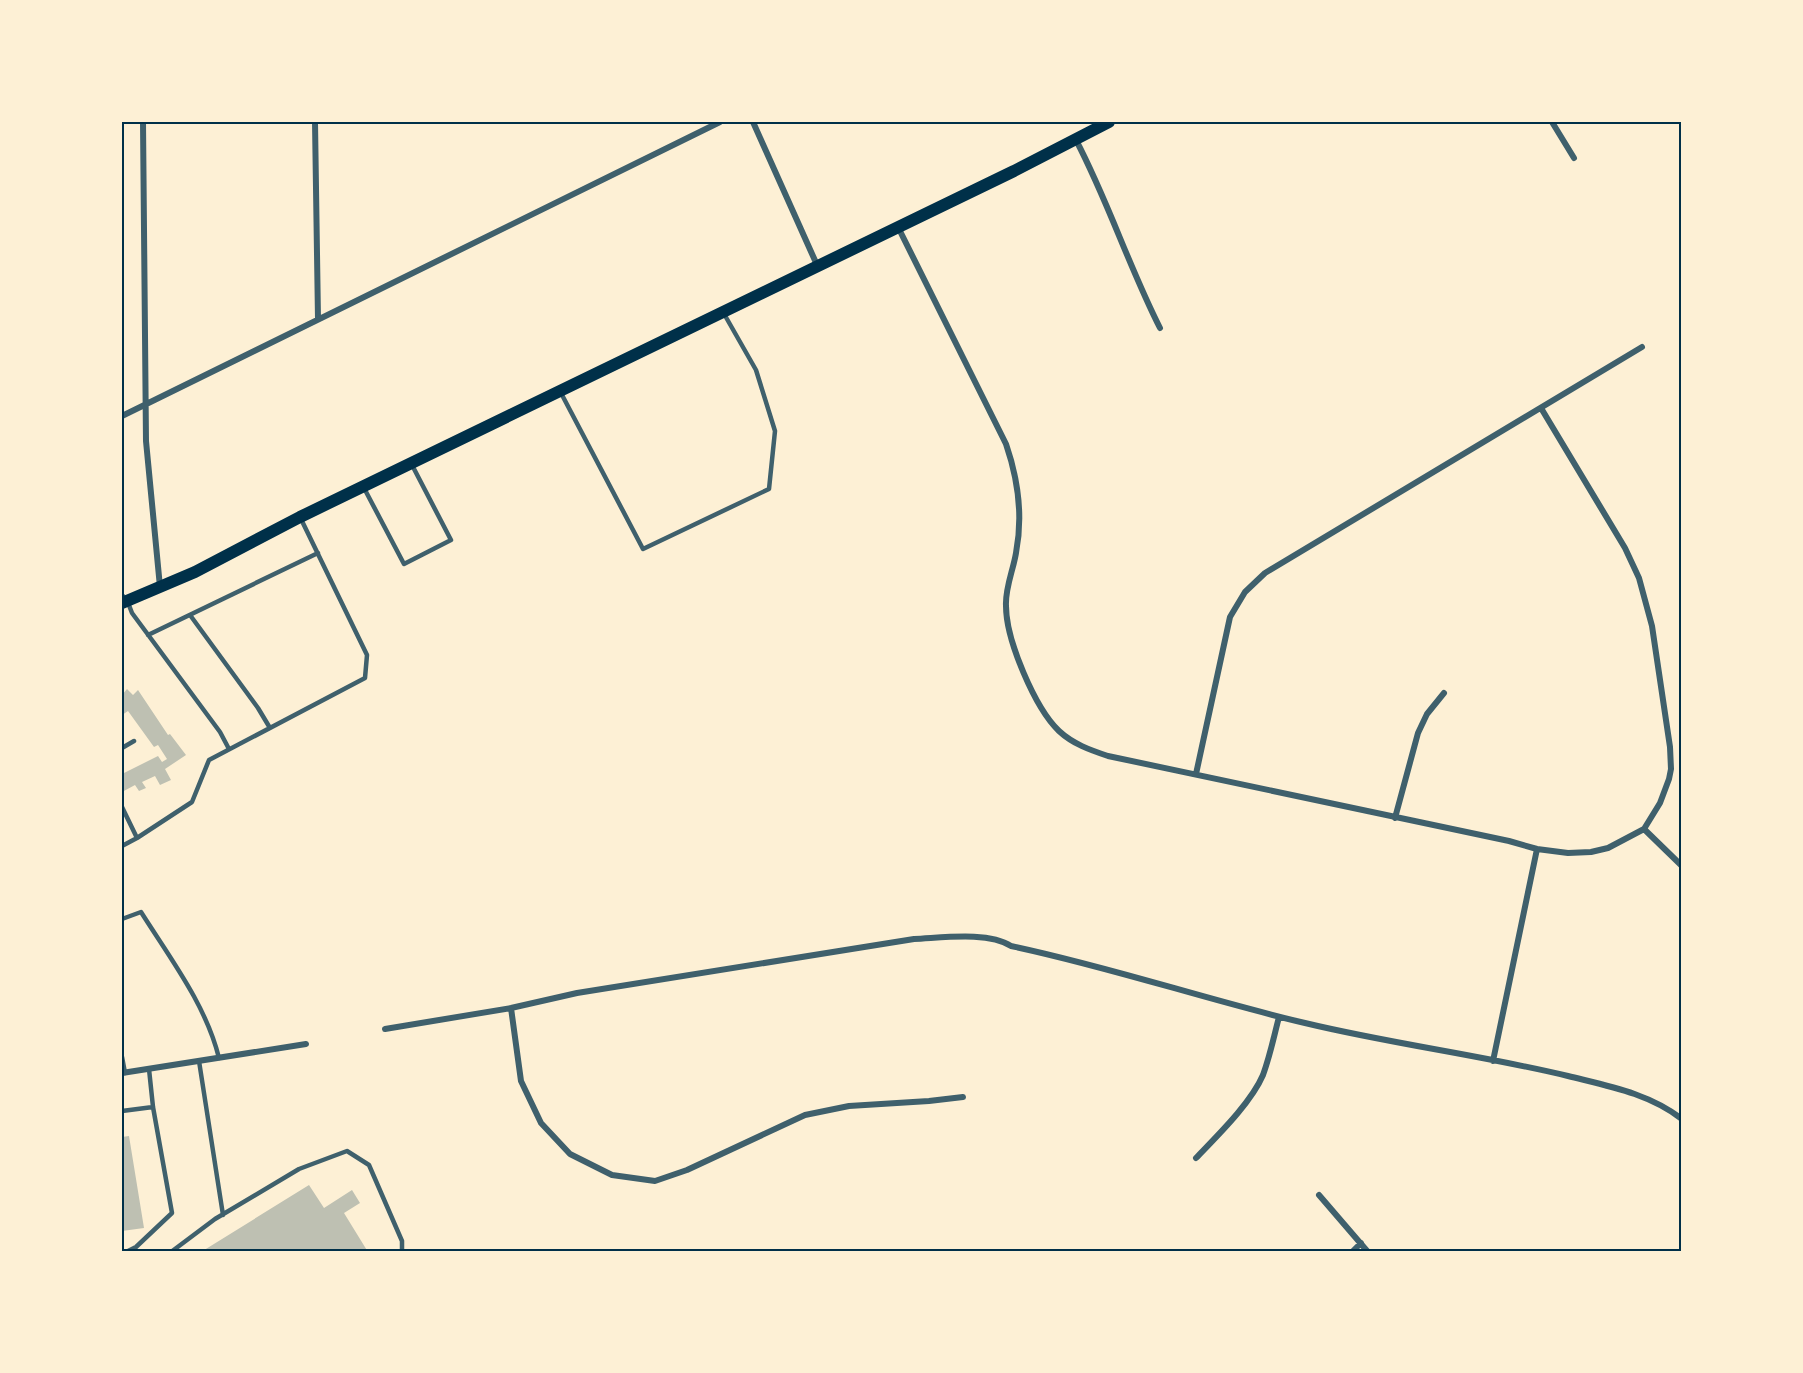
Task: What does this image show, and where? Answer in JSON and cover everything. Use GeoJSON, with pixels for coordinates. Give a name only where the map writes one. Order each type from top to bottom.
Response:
{"type":"FeatureCollection","features":[{"type":"Feature","properties":{"kind":"main road"},"geometry":{"type":"LineString","coordinates":[[123,599],[195,572],[300,517],[1109,122]]}},
{"type":"Feature","properties":{"kind":"street"},"geometry":{"type":"LineString","coordinates":[[143,122],[146,441],[160,587]]}},
{"type":"Feature","properties":{"kind":"street"},"geometry":{"type":"LineString","coordinates":[[315,122],[318,319]]}},
{"type":"Feature","properties":{"kind":"street"},"geometry":{"type":"LineString","coordinates":[[122,416],[720,122]]}},
{"type":"Feature","properties":{"kind":"street"},"geometry":{"type":"LineString","coordinates":[[753,122],[817,265]]}},
{"type":"Feature","properties":{"kind":"street"},"geometry":{"type":"LineString","coordinates":[[1552,122],[1574,158]]}},
{"type":"Feature","properties":{"kind":"street"},"geometry":{"type":"LineString","coordinates":[[1076,140],[1142,293],[1160,328]]}},
{"type":"Feature","properties":{"kind":"street"},"geometry":{"type":"LineString","coordinates":[[897,227],[1006,444],[1011,459],[1015,478],[1019,530],[1007,591],[1007,618],[1014,646],[1039,703],[1059,731],[1088,749],[1108,756],[1509,841],[1537,849],[1568,853],[1591,852],[1608,848],[1644,829],[1660,803],[1671,769],[1670,747],[1647,604],[1639,578],[1625,548],[1541,408]]}},
{"type":"Feature","properties":{"kind":"street"},"geometry":{"type":"LineString","coordinates":[[1196,774],[1226,629],[1238,601],[1245,592],[1265,573],[1642,347]]}},
{"type":"Feature","properties":{"kind":"street"},"geometry":{"type":"LineString","coordinates":[[1395,818],[1418,733],[1427,714],[1444,693]]}},
{"type":"Feature","properties":{"kind":"street"},"geometry":{"type":"LineString","coordinates":[[1644,829],[1682,866]]}},
{"type":"Feature","properties":{"kind":"street"},"geometry":{"type":"LineString","coordinates":[[1493,1061],[1537,849]]}},
{"type":"Feature","properties":{"kind":"street"},"geometry":{"type":"LineString","coordinates":[[385,1029],[511,1008],[576,993],[914,939],[954,937],[1003,941],[1011,946],[1074,959],[1279,1017],[1525,1066],[1626,1090],[1660,1105],[1682,1119]]}},
{"type":"Feature","properties":{"kind":"street"},"geometry":{"type":"LineString","coordinates":[[511,1008],[522,1081],[541,1123],[570,1154],[612,1175],[655,1181],[687,1170],[805,1115],[849,1106],[929,1101],[963,1096]]}},
{"type":"Feature","properties":{"kind":"street"},"geometry":{"type":"LineString","coordinates":[[1196,1158],[1254,1092],[1266,1064],[1279,1017]]}},
{"type":"Feature","properties":{"kind":"street"},"geometry":{"type":"LineString","coordinates":[[123,1073],[306,1044]]}},
{"type":"Feature","properties":{"kind":"street"},"geometry":{"type":"LineString","coordinates":[[1319,1195],[1368,1251]]}},
{"type":"Feature","properties":{"kind":"street"},"geometry":{"type":"LineString","coordinates":[[1352,1251],[1361,1243]]}},
{"type":"Feature","properties":{"kind":"lane"},"geometry":{"type":"LineString","coordinates":[[560,391],[643,549],[769,489],[775,431],[756,370],[722,311]]}},
{"type":"Feature","properties":{"kind":"lane"},"geometry":{"type":"LineString","coordinates":[[363,486],[404,564],[451,540],[411,463]]}},
{"type":"Feature","properties":{"kind":"lane"},"geometry":{"type":"LineString","coordinates":[[122,846],[192,802],[208,760],[365,678],[368,655],[300,517]]}},
{"type":"Feature","properties":{"kind":"lane"},"geometry":{"type":"LineString","coordinates":[[148,635],[318,553]]}},
{"type":"Feature","properties":{"kind":"lane"},"geometry":{"type":"LineString","coordinates":[[123,599],[220,732],[229,749]]}},
{"type":"Feature","properties":{"kind":"lane"},"geometry":{"type":"LineString","coordinates":[[190,615],[270,728]]}},
{"type":"Feature","properties":{"kind":"lane"},"geometry":{"type":"LineString","coordinates":[[122,748],[134,741]]}},
{"type":"Feature","properties":{"kind":"lane"},"geometry":{"type":"LineString","coordinates":[[122,807],[137,838]]}},
{"type":"Feature","properties":{"kind":"lane"},"geometry":{"type":"LineString","coordinates":[[122,919],[141,912],[191,992],[214,1035],[219,1058]]}},
{"type":"Feature","properties":{"kind":"lane"},"geometry":{"type":"LineString","coordinates":[[122,1057],[123,1073]]}},
{"type":"Feature","properties":{"kind":"lane"},"geometry":{"type":"LineString","coordinates":[[199,1061],[223,1215]]}},
{"type":"Feature","properties":{"kind":"lane"},"geometry":{"type":"LineString","coordinates":[[126,1251],[136,1247],[172,1213],[148,1069]]}},
{"type":"Feature","properties":{"kind":"lane"},"geometry":{"type":"LineString","coordinates":[[122,1111],[153,1107]]}},
{"type":"Feature","properties":{"kind":"lane"},"geometry":{"type":"LineString","coordinates":[[171,1251],[223,1215],[299,1169],[347,1151],[369,1165],[402,1241],[402,1251]]}},
{"type":"Feature","properties":{"kind":"building"},"geometry":{"type":"Polygon","coordinates":[[[127,689],[133,695],[138,690],[168,735],[170,734],[186,755],[165,769],[171,780],[160,785],[155,776],[142,782],[146,788],[139,791],[135,785],[122,792],[122,774],[158,756],[162,762],[167,759],[158,745],[154,747],[128,711],[122,715],[122,695],[127,689]]]}},
{"type":"Feature","properties":{"kind":"building"},"geometry":{"type":"Polygon","coordinates":[[[129,1136],[144,1228],[122,1231],[122,1137],[129,1136]]]}},
{"type":"Feature","properties":{"kind":"building"},"geometry":{"type":"Polygon","coordinates":[[[309,1185],[324,1208],[352,1190],[360,1203],[344,1213],[368,1252],[201,1252],[309,1185]]]}}]}
